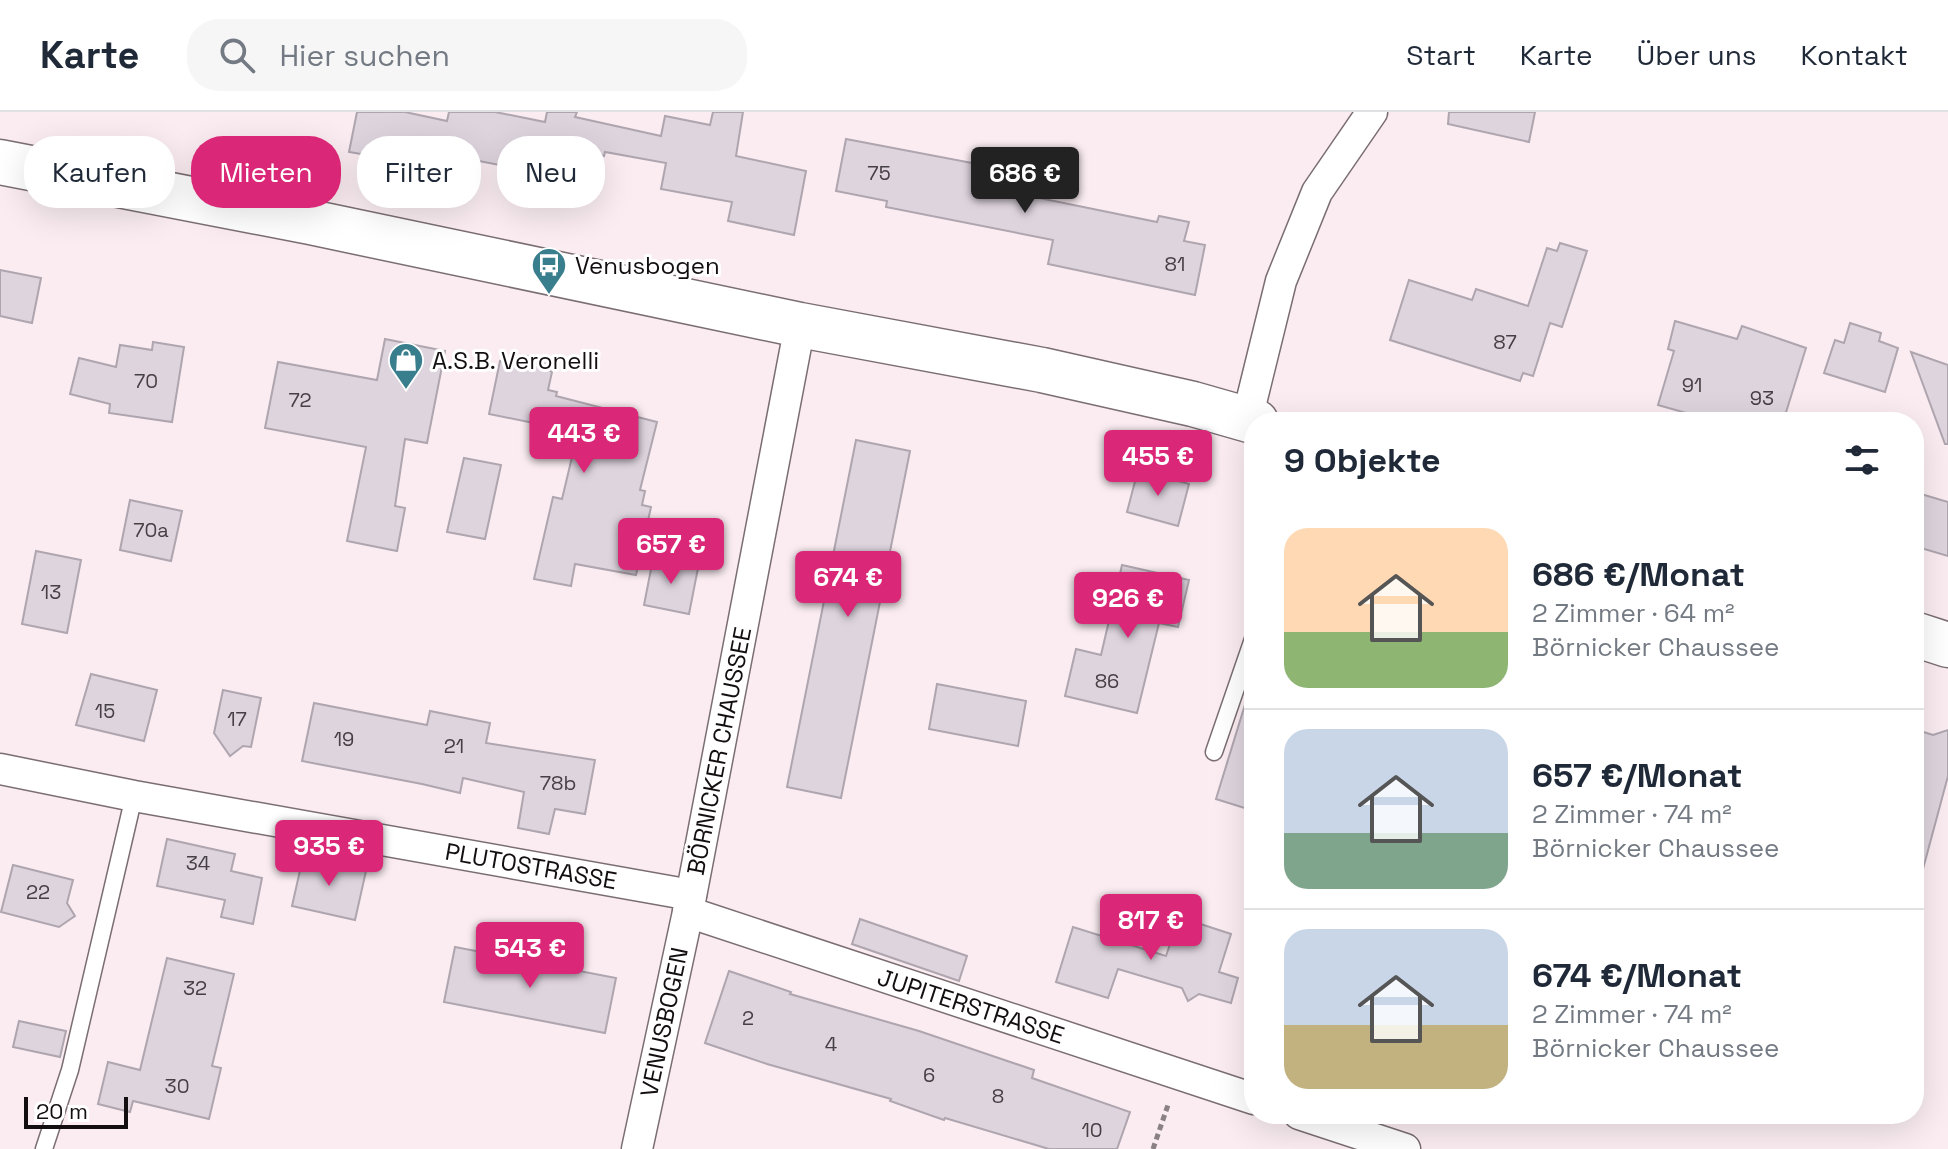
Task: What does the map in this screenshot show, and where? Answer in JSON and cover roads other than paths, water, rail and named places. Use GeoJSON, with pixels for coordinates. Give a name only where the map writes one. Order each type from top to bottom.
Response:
{"type":"FeatureCollection","features":[{"type":"Feature","properties":{"kind":"main road"},"geometry":{"type":"LineString","coordinates":[[0,162],[310,222],[800,325],[1042,370],[1193,404],[1253,406]]}},
{"type":"Feature","properties":{"kind":"main road"},"geometry":{"type":"LineString","coordinates":[[1924,637],[1948,645]]}},
{"type":"Feature","properties":{"kind":"street"},"geometry":{"type":"LineString","coordinates":[[1253,406],[1281,281],[1317,192],[1372,112]]}},
{"type":"Feature","properties":{"kind":"street","name":"BÖRNICKER CHAUSSEE"},"geometry":{"type":"LineString","coordinates":[[690,903],[800,325]]}},
{"type":"Feature","properties":{"kind":"street","name":"PLUTOSTRASSE"},"geometry":{"type":"LineString","coordinates":[[0,769],[690,903]]}},
{"type":"Feature","properties":{"kind":"street","name":"JUPITERSTRASSE"},"geometry":{"type":"LineString","coordinates":[[690,903],[1244,1096]]}},
{"type":"Feature","properties":{"kind":"street","name":"VENUSBOGEN"},"geometry":{"type":"LineString","coordinates":[[637,1149],[690,903]]}},
{"type":"Feature","properties":{"kind":"street"},"geometry":{"type":"LineString","coordinates":[[1329,1124],[1405,1149]]}},
{"type":"Feature","properties":{"kind":"lane"},"geometry":{"type":"LineString","coordinates":[[1214,752],[1244,665]]}},
{"type":"Feature","properties":{"kind":"lane"},"geometry":{"type":"LineString","coordinates":[[44,1149],[70,1070],[134,796]]}},
{"type":"Feature","properties":{"kind":"place","name":"Venusbogen"},"geometry":{"type":"Point","coordinates":[549,296]}},
{"type":"Feature","properties":{"kind":"place","name":"A.S.B. Veronelli"},"geometry":{"type":"Point","coordinates":[406,391]}}]}
